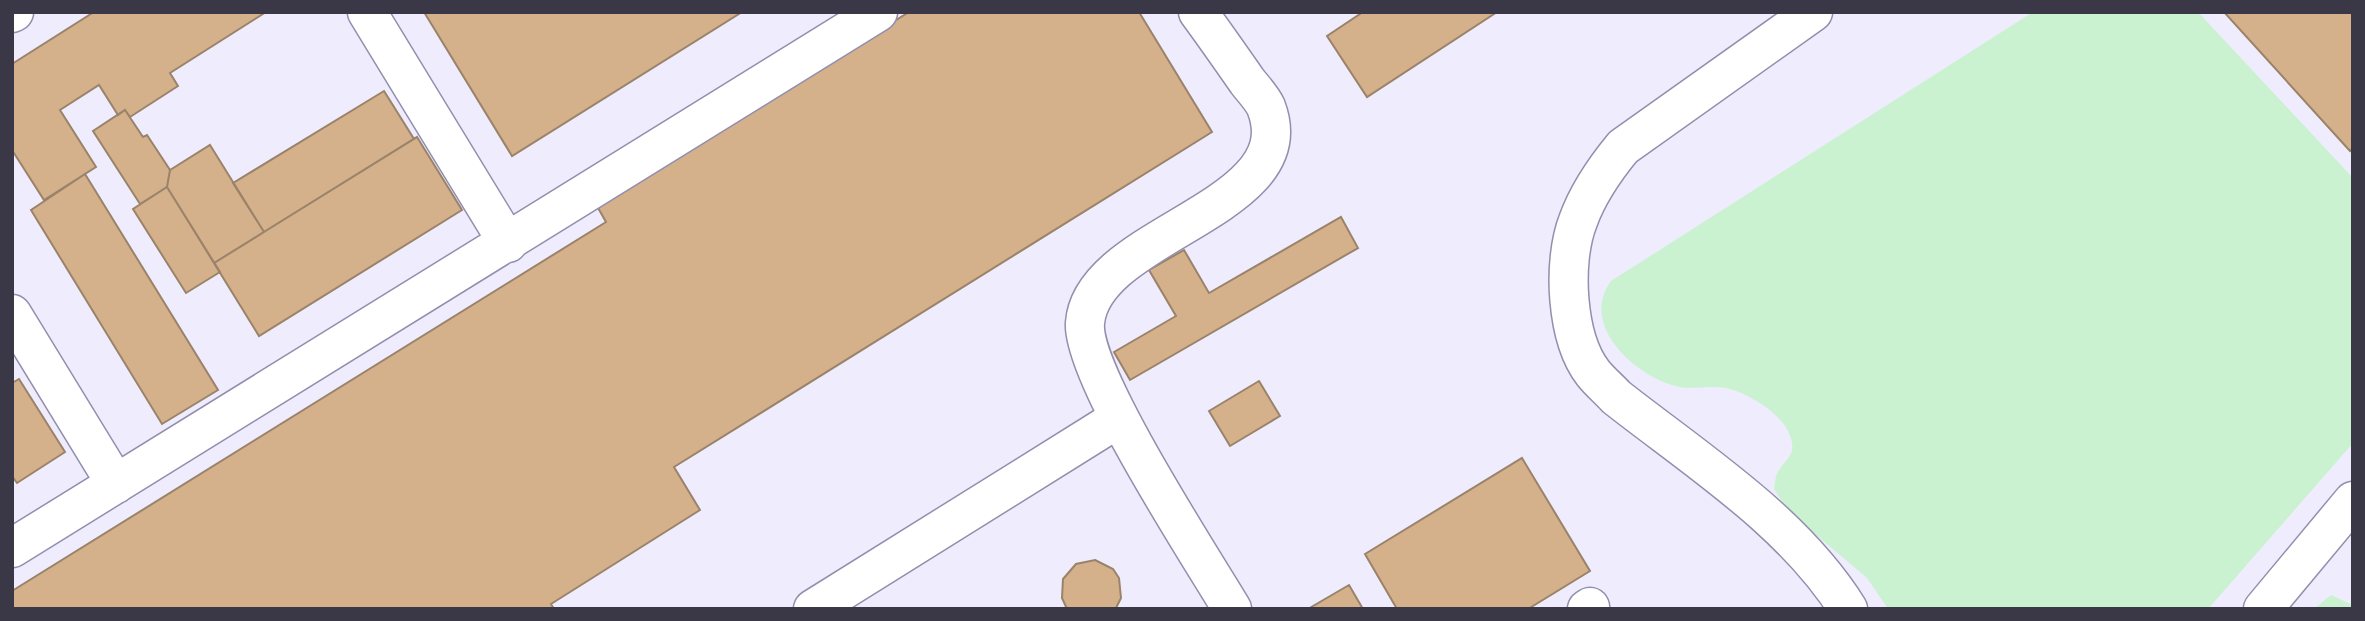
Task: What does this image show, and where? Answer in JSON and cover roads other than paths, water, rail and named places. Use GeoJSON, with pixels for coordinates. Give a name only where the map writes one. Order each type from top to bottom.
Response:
{"type":"FeatureCollection","features":[{"type":"Feature","properties":{"kind":"street"},"geometry":{"type":"LineString","coordinates":[[367,12],[508,243]]}},
{"type":"Feature","properties":{"kind":"street"},"geometry":{"type":"LineString","coordinates":[[12,548],[878,12]]}},
{"type":"Feature","properties":{"kind":"street"},"geometry":{"type":"LineString","coordinates":[[1198,12],[1266,107],[1271,138],[1262,165],[1241,186],[1114,272],[1097,292],[1085,323],[1093,356],[1119,418],[1232,609]]}},
{"type":"Feature","properties":{"kind":"street"},"geometry":{"type":"LineString","coordinates":[[1813,12],[1623,147],[1600,174],[1577,223],[1570,266],[1570,310],[1577,342],[1592,373],[1616,397],[1787,536],[1832,583],[1847,609]]}},
{"type":"Feature","properties":{"kind":"street"},"geometry":{"type":"LineString","coordinates":[[12,314],[116,484]]}},
{"type":"Feature","properties":{"kind":"street"},"geometry":{"type":"LineString","coordinates":[[813,609],[1119,418]]}},
{"type":"Feature","properties":{"kind":"street"},"geometry":{"type":"LineString","coordinates":[[2263,609],[2353,501]]}}]}
